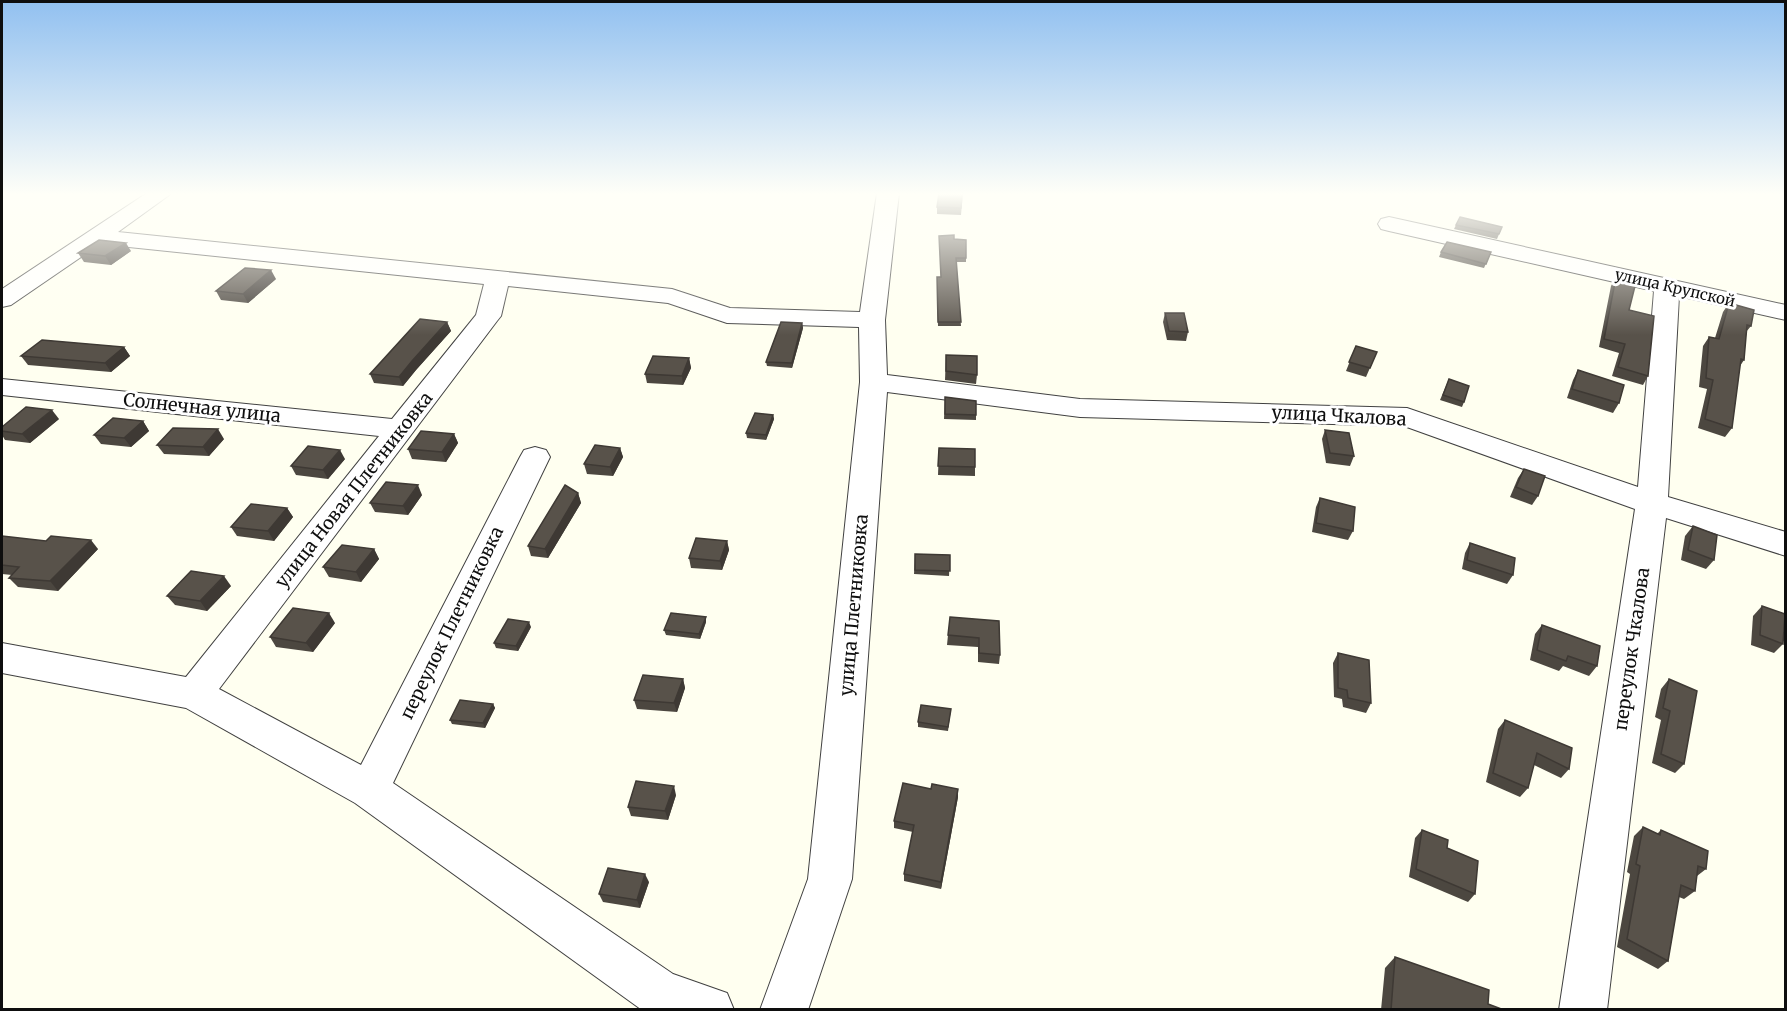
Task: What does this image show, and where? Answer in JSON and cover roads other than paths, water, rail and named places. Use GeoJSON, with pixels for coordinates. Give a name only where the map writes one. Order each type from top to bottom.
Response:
{"type":"FeatureCollection","features":[{"type":"Feature","properties":{"kind":"street"},"geometry":{"type":"LineString","coordinates":[[2,300],[93,240]]}},
{"type":"Feature","properties":{"kind":"street"},"geometry":{"type":"LineString","coordinates":[[130,240],[672,296],[727,315],[872,320]]}},
{"type":"Feature","properties":{"kind":"street","name":"улица Плетниковка"},"geometry":{"type":"LineString","coordinates":[[784,1010],[830,879],[874,382],[872,320],[882,240]]}},
{"type":"Feature","properties":{"kind":"street","name":"улица Крупской"},"geometry":{"type":"LineString","coordinates":[[1462,240],[1785,313]]}},
{"type":"Feature","properties":{"kind":"street","name":"улица Новая Плетниковка"},"geometry":{"type":"LineString","coordinates":[[194,694],[488,316],[498,277]]}},
{"type":"Feature","properties":{"kind":"street","name":"переулок Чкалова"},"geometry":{"type":"LineString","coordinates":[[1583,1010],[1652,503],[1667,286]]}},
{"type":"Feature","properties":{"kind":"street","name":"улица Чкалова"},"geometry":{"type":"LineString","coordinates":[[874,382],[1080,408],[1407,417],[1652,503],[1785,544]]}},
{"type":"Feature","properties":{"kind":"street","name":"Солнечная улица"},"geometry":{"type":"LineString","coordinates":[[2,387],[402,429]]}},
{"type":"Feature","properties":{"kind":"street","name":"переулок Плетниковка"},"geometry":{"type":"LineString","coordinates":[[369,790],[535,457]]}},
{"type":"Feature","properties":{"kind":"street"},"geometry":{"type":"LineString","coordinates":[[2,658],[48,669],[194,694],[369,790],[661,994],[710,1010]]}}]}
